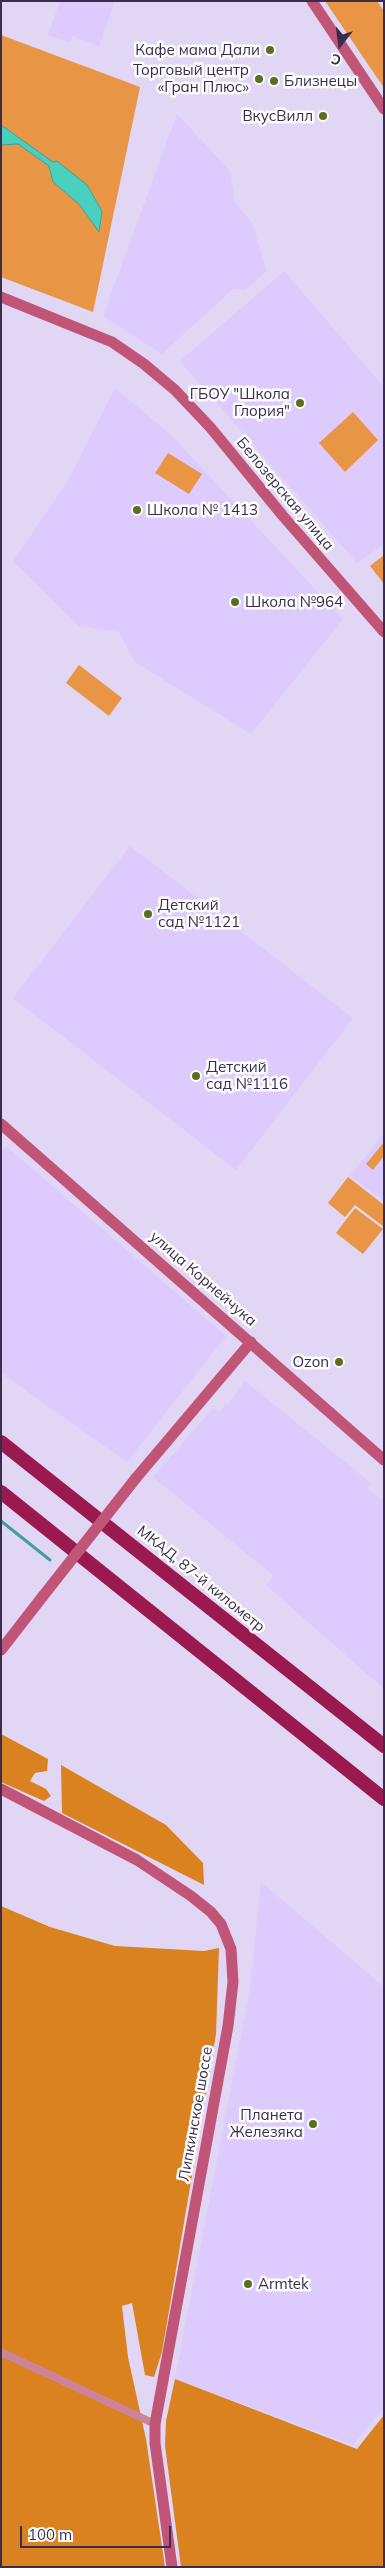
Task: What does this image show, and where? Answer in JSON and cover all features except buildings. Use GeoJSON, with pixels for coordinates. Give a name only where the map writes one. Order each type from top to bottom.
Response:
{"type":"FeatureCollection","features":[{"type":"Feature","properties":{"kind":"highway","name":"МКАД, 87-й километр"},"geometry":{"type":"LineString","coordinates":[[1,1442],[382,1744]]}},
{"type":"Feature","properties":{"kind":"highway"},"geometry":{"type":"LineString","coordinates":[[1,1492],[355,1773],[384,1799]]}},
{"type":"Feature","properties":{"kind":"street"},"geometry":{"type":"LineString","coordinates":[[312,1],[384,109]]}},
{"type":"Feature","properties":{"kind":"street","name":"Белозерская улица"},"geometry":{"type":"LineString","coordinates":[[1,297],[112,342],[144,364],[175,390],[210,428],[289,524],[384,632]]}},
{"type":"Feature","properties":{"kind":"street","name":"улица Корнейчука"},"geometry":{"type":"LineString","coordinates":[[1,1124],[384,1460]]}},
{"type":"Feature","properties":{"kind":"street"},"geometry":{"type":"LineString","coordinates":[[1,1650],[136,1478],[251,1342]]}},
{"type":"Feature","properties":{"kind":"street","name":"Липкинское шоссе"},"geometry":{"type":"LineString","coordinates":[[1,1789],[137,1860],[191,1896],[210,1912],[229,1940],[233,1972],[228,2026],[155,2424],[155,2443],[172,2567]]}},
{"type":"Feature","properties":{"kind":"street"},"geometry":{"type":"LineString","coordinates":[[1,2352],[155,2424]]}},
{"type":"Feature","properties":{"kind":"shaded area"},"geometry":{"type":"Polygon","coordinates":[[[60,1],[115,1],[99,46],[73,36],[70,43],[48,35],[60,1]]]}},
{"type":"Feature","properties":{"kind":"shaded area"},"geometry":{"type":"Polygon","coordinates":[[[325,1],[377,1],[384,11],[384,88],[325,1]]]}},
{"type":"Feature","properties":{"kind":"shaded area"},"geometry":{"type":"Polygon","coordinates":[[[1,35],[140,87],[93,312],[1,277],[1,35]]]}},
{"type":"Feature","properties":{"kind":"shaded area"},"geometry":{"type":"Polygon","coordinates":[[[177,114],[230,171],[235,202],[252,223],[267,271],[245,290],[233,289],[162,354],[103,316],[177,114]]]}},
{"type":"Feature","properties":{"kind":"shaded area"},"geometry":{"type":"Polygon","coordinates":[[[1,125],[53,162],[57,161],[87,185],[102,211],[99,232],[79,204],[53,182],[49,166],[18,144],[1,145],[1,125]]]}},
{"type":"Feature","properties":{"kind":"shaded area","name":"ГБОУ \"Школа Глория\""},"geometry":{"type":"Polygon","coordinates":[[[284,271],[384,387],[384,544],[357,563],[180,361],[284,271]]]}},
{"type":"Feature","properties":{"kind":"shaded area"},"geometry":{"type":"Polygon","coordinates":[[[115,388],[170,434],[343,619],[251,734],[135,662],[119,632],[79,626],[13,561],[66,484],[115,388]]]}},
{"type":"Feature","properties":{"kind":"shaded area"},"geometry":{"type":"Polygon","coordinates":[[[353,412],[378,440],[345,472],[319,443],[353,412]]]}},
{"type":"Feature","properties":{"kind":"shaded area"},"geometry":{"type":"Polygon","coordinates":[[[168,453],[202,474],[189,494],[155,473],[168,453]]]}},
{"type":"Feature","properties":{"kind":"shaded area"},"geometry":{"type":"Polygon","coordinates":[[[384,555],[384,584],[370,566],[384,555]]]}},
{"type":"Feature","properties":{"kind":"shaded area"},"geometry":{"type":"Polygon","coordinates":[[[79,665],[122,698],[109,716],[66,683],[79,665]]]}},
{"type":"Feature","properties":{"kind":"shaded area","name":"Детский сад №1121"},"geometry":{"type":"Polygon","coordinates":[[[130,846],[353,1018],[236,1170],[13,998],[130,846]]]}},
{"type":"Feature","properties":{"kind":"shaded area"},"geometry":{"type":"Polygon","coordinates":[[[384,1133],[384,1201],[350,1176],[384,1133]]]}},
{"type":"Feature","properties":{"kind":"shaded area"},"geometry":{"type":"Polygon","coordinates":[[[384,1142],[384,1156],[373,1170],[366,1164],[384,1142]]]}},
{"type":"Feature","properties":{"kind":"shaded area"},"geometry":{"type":"Polygon","coordinates":[[[6,1146],[226,1336],[127,1462],[1,1373],[1,1151],[6,1146]]]}},
{"type":"Feature","properties":{"kind":"shaded area"},"geometry":{"type":"Polygon","coordinates":[[[348,1177],[384,1205],[384,1227],[355,1205],[345,1217],[328,1203],[348,1177]]]}},
{"type":"Feature","properties":{"kind":"shaded area"},"geometry":{"type":"Polygon","coordinates":[[[355,1208],[383,1229],[363,1254],[336,1233],[355,1208]]]}},
{"type":"Feature","properties":{"kind":"shaded area"},"geometry":{"type":"Polygon","coordinates":[[[245,1381],[371,1483],[367,1488],[384,1502],[384,1689],[266,1585],[274,1576],[153,1477],[213,1408],[219,1412],[226,1403],[228,1405],[245,1381]]]}},
{"type":"Feature","properties":{"kind":"shaded area"},"geometry":{"type":"Polygon","coordinates":[[[1,1734],[48,1759],[47,1771],[35,1773],[30,1781],[46,1789],[51,1796],[44,1801],[1,1782],[1,1734]]]}},
{"type":"Feature","properties":{"kind":"shaded area"},"geometry":{"type":"Polygon","coordinates":[[[61,1765],[166,1825],[203,1863],[204,1885],[62,1813],[61,1765]]]}},
{"type":"Feature","properties":{"kind":"shaded area"},"geometry":{"type":"Polygon","coordinates":[[[261,1882],[384,1987],[384,2407],[353,2445],[175,2379],[250,1988],[261,1882]]]}},
{"type":"Feature","properties":{"kind":"shaded area"},"geometry":{"type":"Polygon","coordinates":[[[1,1906],[50,1927],[115,1946],[204,1951],[219,1948],[216,2034],[162,2352],[154,2377],[145,2375],[132,2303],[122,2306],[128,2357],[146,2439],[165,2567],[1,2567],[1,1906]]]}},
{"type":"Feature","properties":{"kind":"shaded area"},"geometry":{"type":"Polygon","coordinates":[[[175,2379],[357,2449],[384,2415],[384,2567],[181,2567],[165,2446],[166,2421],[175,2379]]]}},
{"type":"Feature","properties":{"kind":"waterway"},"geometry":{"type":"LineString","coordinates":[[1,1521],[50,1560]]}},
{"type":"Feature","properties":{"kind":"place","name":"Кафе мама Дали"},"geometry":{"type":"Point","coordinates":[270,50]}},
{"type":"Feature","properties":{"kind":"place","name":"Торговый центр «Гран Плюс»"},"geometry":{"type":"Point","coordinates":[259,79]}},
{"type":"Feature","properties":{"kind":"place","name":"Близнецы"},"geometry":{"type":"Point","coordinates":[274,81]}},
{"type":"Feature","properties":{"kind":"place","name":"ВкусВилл"},"geometry":{"type":"Point","coordinates":[323,116]}},
{"type":"Feature","properties":{"kind":"place","name":"ГБОУ \"Школа Глория\""},"geometry":{"type":"Point","coordinates":[300,403]}},
{"type":"Feature","properties":{"kind":"place","name":"Школа № 1413"},"geometry":{"type":"Point","coordinates":[137,510]}},
{"type":"Feature","properties":{"kind":"place","name":"Школа №964"},"geometry":{"type":"Point","coordinates":[235,602]}},
{"type":"Feature","properties":{"kind":"place","name":"Детский сад №1121"},"geometry":{"type":"Point","coordinates":[148,914]}},
{"type":"Feature","properties":{"kind":"place","name":"Детский сад №1116"},"geometry":{"type":"Point","coordinates":[196,1076]}},
{"type":"Feature","properties":{"kind":"place","name":"Ozon"},"geometry":{"type":"Point","coordinates":[339,1362]}},
{"type":"Feature","properties":{"kind":"place","name":"Планета Железяка"},"geometry":{"type":"Point","coordinates":[313,2124]}},
{"type":"Feature","properties":{"kind":"place","name":"Armtek"},"geometry":{"type":"Point","coordinates":[248,2284]}}]}
